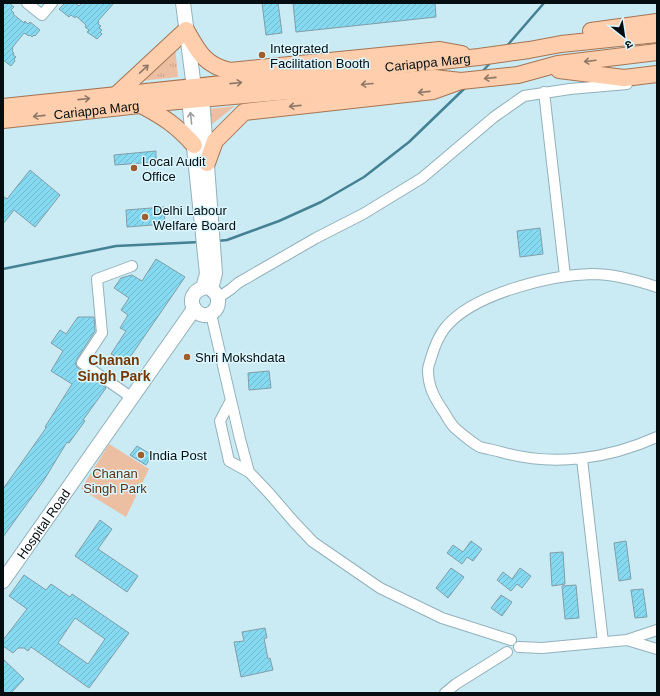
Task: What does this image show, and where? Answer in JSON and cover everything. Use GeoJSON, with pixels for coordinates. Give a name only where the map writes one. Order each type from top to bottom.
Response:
{"type":"FeatureCollection","features":[{"type":"Feature","properties":{"kind":"main road"},"geometry":{"type":"LineString","coordinates":[[561,44],[578,34],[600,29],[657,22]]}},
{"type":"Feature","properties":{"kind":"main road"},"geometry":{"type":"LineString","coordinates":[[116,95],[186,30],[203,58],[215,66],[230,71],[440,50],[479,57]]}},
{"type":"Feature","properties":{"kind":"main road","name":"Cariappa Marg"},"geometry":{"type":"LineString","coordinates":[[3,120],[141,105],[194,90],[479,57],[561,44],[657,34]]}},
{"type":"Feature","properties":{"kind":"main road","name":"Cariappa Marg"},"geometry":{"type":"LineString","coordinates":[[3,107],[116,95],[194,90],[434,78],[461,81],[518,75],[558,64],[657,52]]}},
{"type":"Feature","properties":{"kind":"main road"},"geometry":{"type":"LineString","coordinates":[[543,68],[624,78],[657,74]]}},
{"type":"Feature","properties":{"kind":"main road"},"geometry":{"type":"LineString","coordinates":[[207,163],[215,141],[244,112],[433,92],[461,81]]}},
{"type":"Feature","properties":{"kind":"main road"},"geometry":{"type":"LineString","coordinates":[[141,105],[168,120],[194,145]]}},
{"type":"Feature","properties":{"kind":"street"},"geometry":{"type":"LineString","coordinates":[[26,3],[42,15],[52,3]]}},
{"type":"Feature","properties":{"kind":"street"},"geometry":{"type":"LineString","coordinates":[[183,3],[194,90],[207,163],[207,226],[210,264],[215,273],[211,292],[218,305],[211,314],[203,315],[194,309],[192,302],[196,291],[211,292],[231,289],[238,283],[316,238],[363,214],[422,178],[494,117],[524,96],[570,88],[657,81]]}},
{"type":"Feature","properties":{"kind":"street"},"geometry":{"type":"LineString","coordinates":[[194,90],[194,145],[207,226]]}},
{"type":"Feature","properties":{"kind":"street"},"geometry":{"type":"LineString","coordinates":[[544,92],[565,276]]}},
{"type":"Feature","properties":{"kind":"street"},"geometry":{"type":"LineString","coordinates":[[131,397],[82,363],[102,333],[97,280],[132,266]]}},
{"type":"Feature","properties":{"kind":"street"},"geometry":{"type":"LineString","coordinates":[[657,287],[626,277],[593,274],[565,276],[507,290],[484,300],[463,313],[446,328],[434,347],[428,370],[432,393],[454,427],[480,446],[518,457],[565,460],[617,451],[639,445],[657,437]]}},
{"type":"Feature","properties":{"kind":"street","name":"Hospital Road"},"geometry":{"type":"LineString","coordinates":[[3,581],[194,309]]}},
{"type":"Feature","properties":{"kind":"street"},"geometry":{"type":"LineString","coordinates":[[211,314],[249,472]]}},
{"type":"Feature","properties":{"kind":"street"},"geometry":{"type":"LineString","coordinates":[[231,400],[220,421],[229,461],[249,472],[313,542],[380,588],[442,618],[511,640]]}},
{"type":"Feature","properties":{"kind":"street"},"geometry":{"type":"LineString","coordinates":[[582,458],[602,642]]}},
{"type":"Feature","properties":{"kind":"street"},"geometry":{"type":"LineString","coordinates":[[520,646],[542,648],[627,640],[657,630]]}},
{"type":"Feature","properties":{"kind":"street"},"geometry":{"type":"LineString","coordinates":[[627,640],[657,649]]}},
{"type":"Feature","properties":{"kind":"street"},"geometry":{"type":"LineString","coordinates":[[445,693],[456,684],[507,652]]}},
{"type":"Feature","properties":{"kind":"green space"},"geometry":{"type":"Polygon","coordinates":[[[175,46],[178,77],[141,81],[175,46]]]}},
{"type":"Feature","properties":{"kind":"green space"},"geometry":{"type":"Polygon","coordinates":[[[235,106],[211,125],[209,109],[235,106]]]}},
{"type":"Feature","properties":{"kind":"green space","name":"Chanan Singh Park"},"geometry":{"type":"Polygon","coordinates":[[[109,444],[149,469],[126,517],[81,489],[109,444]]]}},
{"type":"Feature","properties":{"kind":"building"},"geometry":{"type":"Polygon","coordinates":[[[3,3],[9,3],[14,7],[11,10],[14,13],[13,14],[24,23],[25,21],[28,24],[30,22],[40,30],[35,36],[34,35],[32,37],[24,33],[12,48],[14,53],[13,55],[16,57],[11,66],[3,60],[3,3]]]}},
{"type":"Feature","properties":{"kind":"building"},"geometry":{"type":"Polygon","coordinates":[[[65,3],[75,3],[79,6],[82,3],[114,3],[98,21],[98,24],[101,26],[99,28],[102,30],[100,32],[102,34],[97,39],[87,32],[89,30],[85,27],[86,25],[76,16],[75,18],[71,15],[69,17],[59,9],[65,3]]]}},
{"type":"Feature","properties":{"kind":"building"},"geometry":{"type":"Polygon","coordinates":[[[262,3],[278,3],[282,33],[266,35],[262,3]]]}},
{"type":"Feature","properties":{"kind":"building"},"geometry":{"type":"Polygon","coordinates":[[[293,3],[435,3],[436,17],[296,32],[293,3]]]}},
{"type":"Feature","properties":{"kind":"building"},"geometry":{"type":"Polygon","coordinates":[[[156,151],[156,162],[115,165],[114,155],[156,151]]]}},
{"type":"Feature","properties":{"kind":"building"},"geometry":{"type":"Polygon","coordinates":[[[30,170],[60,195],[35,227],[14,210],[3,224],[3,196],[7,199],[30,170]]]}},
{"type":"Feature","properties":{"kind":"building","name":"Delhi Labour Welfare Board"},"geometry":{"type":"Polygon","coordinates":[[[164,207],[165,224],[127,227],[126,210],[164,207]]]}},
{"type":"Feature","properties":{"kind":"building"},"geometry":{"type":"Polygon","coordinates":[[[540,228],[543,254],[520,257],[517,231],[540,228]]]}},
{"type":"Feature","properties":{"kind":"building"},"geometry":{"type":"Polygon","coordinates":[[[156,259],[185,277],[126,363],[111,354],[126,331],[120,328],[128,315],[121,310],[129,298],[114,288],[121,278],[132,275],[142,281],[156,259]]]}},
{"type":"Feature","properties":{"kind":"building"},"geometry":{"type":"Polygon","coordinates":[[[78,317],[94,317],[95,331],[75,364],[78,368],[106,388],[83,420],[85,421],[69,443],[67,442],[44,480],[3,537],[3,489],[46,428],[45,427],[72,384],[51,371],[63,351],[51,343],[60,330],[66,334],[78,317]]]}},
{"type":"Feature","properties":{"kind":"building"},"geometry":{"type":"Polygon","coordinates":[[[269,371],[271,388],[249,390],[248,373],[269,371]]]}},
{"type":"Feature","properties":{"kind":"building"},"geometry":{"type":"Polygon","coordinates":[[[137,446],[152,455],[146,465],[130,455],[137,446]]]}},
{"type":"Feature","properties":{"kind":"building"},"geometry":{"type":"Polygon","coordinates":[[[100,520],[112,529],[98,549],[138,576],[127,592],[75,556],[100,520]]]}},
{"type":"Feature","properties":{"kind":"building"},"geometry":{"type":"Polygon","coordinates":[[[471,541],[482,549],[473,561],[467,557],[462,564],[447,553],[453,545],[463,552],[471,541]]]}},
{"type":"Feature","properties":{"kind":"building"},"geometry":{"type":"Polygon","coordinates":[[[626,541],[631,579],[619,581],[614,543],[626,541]]]}},
{"type":"Feature","properties":{"kind":"building"},"geometry":{"type":"Polygon","coordinates":[[[563,552],[565,584],[552,586],[550,553],[563,552]]]}},
{"type":"Feature","properties":{"kind":"building"},"geometry":{"type":"Polygon","coordinates":[[[451,568],[464,577],[448,598],[436,588],[451,568]]]}},
{"type":"Feature","properties":{"kind":"building"},"geometry":{"type":"Polygon","coordinates":[[[520,568],[531,576],[522,588],[517,584],[511,591],[497,580],[503,572],[512,579],[520,568]]]}},
{"type":"Feature","properties":{"kind":"building"},"geometry":{"type":"Polygon","coordinates":[[[24,575],[46,590],[51,584],[70,597],[72,594],[129,633],[89,688],[31,647],[28,651],[24,648],[18,648],[13,653],[3,646],[3,640],[27,609],[9,596],[24,575]],[[75,618],[58,643],[88,664],[105,639],[75,618]]]}},
{"type":"Feature","properties":{"kind":"building"},"geometry":{"type":"Polygon","coordinates":[[[576,585],[579,618],[565,619],[562,586],[576,585]]]}},
{"type":"Feature","properties":{"kind":"building"},"geometry":{"type":"Polygon","coordinates":[[[643,589],[647,617],[635,618],[631,590],[643,589]]]}},
{"type":"Feature","properties":{"kind":"building"},"geometry":{"type":"Polygon","coordinates":[[[501,595],[512,602],[502,616],[491,608],[501,595]]]}},
{"type":"Feature","properties":{"kind":"building"},"geometry":{"type":"Polygon","coordinates":[[[265,628],[267,638],[264,638],[268,659],[270,658],[273,670],[241,677],[234,642],[244,641],[242,632],[265,628]]]}},
{"type":"Feature","properties":{"kind":"building"},"geometry":{"type":"Polygon","coordinates":[[[3,659],[24,679],[11,693],[3,693],[3,659]]]}},
{"type":"Feature","properties":{"kind":"waterway"},"geometry":{"type":"LineString","coordinates":[[506,47],[544,3]]}},
{"type":"Feature","properties":{"kind":"waterway"},"geometry":{"type":"LineString","coordinates":[[481,73],[491,62]]}},
{"type":"Feature","properties":{"kind":"waterway"},"geometry":{"type":"LineString","coordinates":[[217,241],[227,240],[279,221],[321,202],[364,177],[409,142],[466,87]]}},
{"type":"Feature","properties":{"kind":"waterway"},"geometry":{"type":"LineString","coordinates":[[3,269],[116,246],[200,242]]}},
{"type":"Feature","properties":{"kind":"place","name":"Integrated Facilitation Booth"},"geometry":{"type":"Point","coordinates":[262,55]}},
{"type":"Feature","properties":{"kind":"place","name":"Local Audit Office"},"geometry":{"type":"Point","coordinates":[134,168]}},
{"type":"Feature","properties":{"kind":"place","name":"Delhi Labour Welfare Board"},"geometry":{"type":"Point","coordinates":[145,217]}},
{"type":"Feature","properties":{"kind":"place","name":"Shri Mokshdata"},"geometry":{"type":"Point","coordinates":[187,357]}},
{"type":"Feature","properties":{"kind":"place","name":"India Post"},"geometry":{"type":"Point","coordinates":[141,455]}},
{"type":"Feature","properties":{"kind":"district","name":"Chanan Singh Park"},"geometry":{"type":"Point","coordinates":[114,368]}}]}
